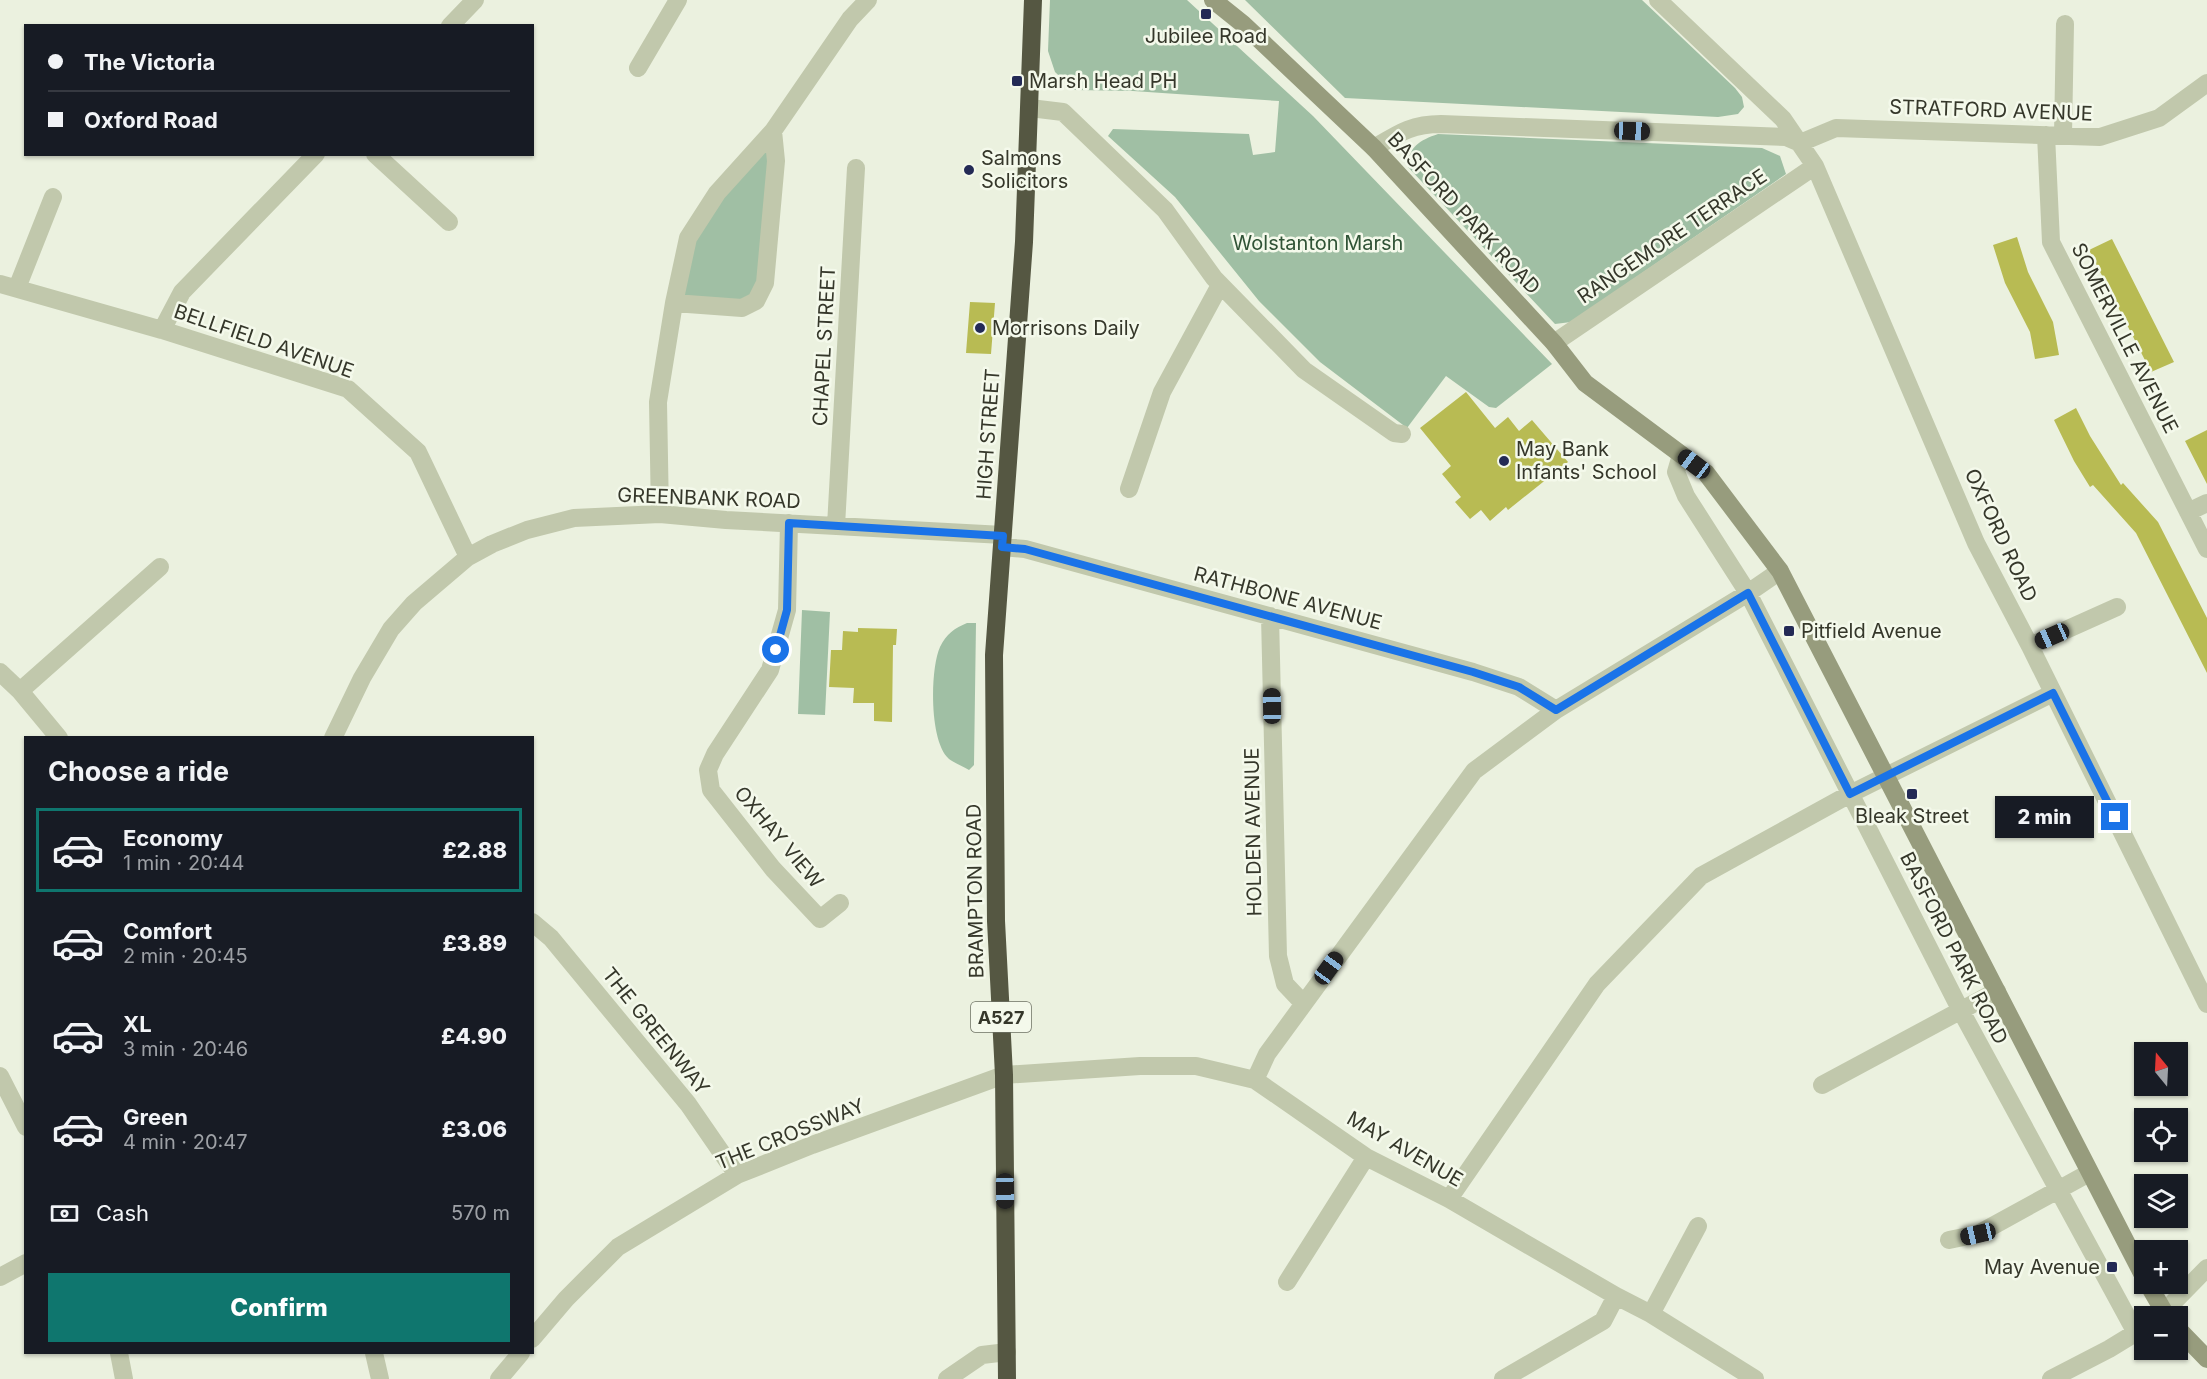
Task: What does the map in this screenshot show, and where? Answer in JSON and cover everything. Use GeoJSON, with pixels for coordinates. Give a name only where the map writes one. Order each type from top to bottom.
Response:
{"type":"FeatureCollection","features":[{"type":"Feature","properties":{"kind":"highway","name":"HIGH STREET"},"geometry":{"type":"LineString","coordinates":[[994,655],[1024,242],[1033,0]]}},
{"type":"Feature","properties":{"kind":"highway","name":"BRAMPTON ROAD"},"geometry":{"type":"LineString","coordinates":[[994,655],[996,921],[1004,1075],[1006,1379]]}},
{"type":"Feature","properties":{"kind":"main road","name":"BASFORD PARK ROAD"},"geometry":{"type":"LineString","coordinates":[[1213,0],[1243,24],[1374,148],[1554,343],[1586,382],[1706,473],[1780,571],[2134,1258]]}},
{"type":"Feature","properties":{"kind":"main road"},"geometry":{"type":"LineString","coordinates":[[2188,1339],[2207,1359]]}},
{"type":"Feature","properties":{"kind":"street"},"geometry":{"type":"LineString","coordinates":[[452,24],[475,0]]}},
{"type":"Feature","properties":{"kind":"street"},"geometry":{"type":"LineString","coordinates":[[638,68],[678,0]]}},
{"type":"Feature","properties":{"kind":"street"},"geometry":{"type":"LineString","coordinates":[[660,514],[658,402],[674,303],[688,238],[717,193],[773,131],[850,19],[868,0]]}},
{"type":"Feature","properties":{"kind":"street","name":"OXFORD ROAD"},"geometry":{"type":"LineString","coordinates":[[1667,3],[1776,112],[1815,166],[1976,543],[2030,646],[2207,1004]]}},
{"type":"Feature","properties":{"kind":"street","name":"SOMERVILLE AVENUE"},"geometry":{"type":"LineString","coordinates":[[2065,24],[2054,135],[2051,242],[2207,549]]}},
{"type":"Feature","properties":{"kind":"street","name":"STRATFORD AVENUE"},"geometry":{"type":"LineString","coordinates":[[1800,143],[1836,128],[2100,137],[2159,118],[2207,83]]}},
{"type":"Feature","properties":{"kind":"street"},"geometry":{"type":"LineString","coordinates":[[1030,108],[1063,112],[1165,210],[1220,285],[1304,370],[1394,433],[1402,434]]}},
{"type":"Feature","properties":{"kind":"street"},"geometry":{"type":"LineString","coordinates":[[1374,148],[1406,129],[1432,124],[1786,137],[1800,143]]}},
{"type":"Feature","properties":{"kind":"street"},"geometry":{"type":"LineString","coordinates":[[674,303],[742,308],[756,301],[765,283],[776,160],[773,131]]}},
{"type":"Feature","properties":{"kind":"street"},"geometry":{"type":"LineString","coordinates":[[162,330],[182,292],[314,156]]}},
{"type":"Feature","properties":{"kind":"street"},"geometry":{"type":"LineString","coordinates":[[377,156],[449,222]]}},
{"type":"Feature","properties":{"kind":"street","name":"RANGEMORE TERRACE"},"geometry":{"type":"LineString","coordinates":[[1554,343],[1815,166]]}},
{"type":"Feature","properties":{"kind":"street","name":"CHAPEL STREET"},"geometry":{"type":"LineString","coordinates":[[831,526],[856,168]]}},
{"type":"Feature","properties":{"kind":"street"},"geometry":{"type":"LineString","coordinates":[[8,286],[53,197]]}},
{"type":"Feature","properties":{"kind":"street"},"geometry":{"type":"LineString","coordinates":[[1129,489],[1162,392],[1220,285]]}},
{"type":"Feature","properties":{"kind":"street","name":"BELLFIELD AVENUE"},"geometry":{"type":"LineString","coordinates":[[8,286],[162,330],[348,389],[418,452],[468,557]]}},
{"type":"Feature","properties":{"kind":"street","name":"BASFORD PARK ROAD"},"geometry":{"type":"LineString","coordinates":[[1681,455],[1676,472],[1686,496],[1748,593],[1960,1009],[2057,1191],[2134,1320]]}},
{"type":"Feature","properties":{"kind":"street"},"geometry":{"type":"LineString","coordinates":[[2188,512],[2207,503]]}},
{"type":"Feature","properties":{"kind":"street","name":"GREENBANK ROAD"},"geometry":{"type":"LineString","coordinates":[[334,736],[362,678],[391,629],[414,603],[468,557],[492,544],[527,530],[574,518],[660,514],[1003,541]]}},
{"type":"Feature","properties":{"kind":"street","name":"OXHAY VIEW"},"geometry":{"type":"LineString","coordinates":[[789,523],[787,610],[770,670],[715,753],[708,770],[711,790],[774,869],[820,920],[840,903]]}},
{"type":"Feature","properties":{"kind":"street","name":"RATHBONE AVENUE"},"geometry":{"type":"LineString","coordinates":[[1003,541],[1473,672],[1519,687],[1556,710]]}},
{"type":"Feature","properties":{"kind":"street"},"geometry":{"type":"LineString","coordinates":[[20,691],[160,567]]}},
{"type":"Feature","properties":{"kind":"street"},"geometry":{"type":"LineString","coordinates":[[1255,1080],[1267,1054],[1474,771],[1556,710],[1748,593],[1780,571]]}},
{"type":"Feature","properties":{"kind":"street"},"geometry":{"type":"LineString","coordinates":[[2030,646],[2117,606]]}},
{"type":"Feature","properties":{"kind":"street","name":"HOLDEN AVENUE"},"geometry":{"type":"LineString","coordinates":[[1270,616],[1278,956],[1285,984],[1303,1004]]}},
{"type":"Feature","properties":{"kind":"street"},"geometry":{"type":"LineString","coordinates":[[2,677],[20,691],[57,736]]}},
{"type":"Feature","properties":{"kind":"street"},"geometry":{"type":"LineString","coordinates":[[1449,1199],[1597,984],[1701,876],[1850,794],[2053,693]]}},
{"type":"Feature","properties":{"kind":"street","name":"THE GREENWAY"},"geometry":{"type":"LineString","coordinates":[[534,924],[551,938],[688,1104],[737,1175]]}},
{"type":"Feature","properties":{"kind":"street"},"geometry":{"type":"LineString","coordinates":[[1822,1085],[1997,991]]}},
{"type":"Feature","properties":{"kind":"street","name":"MAY AVENUE"},"geometry":{"type":"LineString","coordinates":[[1004,1075],[1140,1066],[1196,1066],[1255,1080],[1366,1157],[1449,1199],[1651,1314],[1748,1377]]}},
{"type":"Feature","properties":{"kind":"street","name":"THE CROSSWAY"},"geometry":{"type":"LineString","coordinates":[[534,1337],[566,1299],[618,1247],[737,1175],[1004,1075]]}},
{"type":"Feature","properties":{"kind":"street"},"geometry":{"type":"LineString","coordinates":[[0,1076],[24,1123]]}},
{"type":"Feature","properties":{"kind":"street"},"geometry":{"type":"LineString","coordinates":[[1287,1282],[1366,1157]]}},
{"type":"Feature","properties":{"kind":"street"},"geometry":{"type":"LineString","coordinates":[[1949,1240],[1978,1234],[2089,1173]]}},
{"type":"Feature","properties":{"kind":"street"},"geometry":{"type":"LineString","coordinates":[[1651,1314],[1698,1226]]}},
{"type":"Feature","properties":{"kind":"street"},"geometry":{"type":"LineString","coordinates":[[0,1277],[24,1264]]}},
{"type":"Feature","properties":{"kind":"street"},"geometry":{"type":"LineString","coordinates":[[2172,1306],[2207,1268]]}},
{"type":"Feature","properties":{"kind":"street"},"geometry":{"type":"LineString","coordinates":[[1503,1379],[1603,1322],[1616,1296]]}},
{"type":"Feature","properties":{"kind":"street"},"geometry":{"type":"LineString","coordinates":[[2056,1378],[2134,1334]]}},
{"type":"Feature","properties":{"kind":"street"},"geometry":{"type":"LineString","coordinates":[[947,1379],[982,1355],[1007,1352]]}},
{"type":"Feature","properties":{"kind":"street"},"geometry":{"type":"LineString","coordinates":[[119,1354],[124,1379]]}},
{"type":"Feature","properties":{"kind":"street"},"geometry":{"type":"LineString","coordinates":[[374,1354],[380,1379]]}},
{"type":"Feature","properties":{"kind":"street"},"geometry":{"type":"LineString","coordinates":[[500,1379],[520,1354]]}},
{"type":"Feature","properties":{"kind":"green space","name":"Wolstanton Marsh"},"geometry":{"type":"Polygon","coordinates":[[[1050,0],[1187,0],[1313,116],[1552,364],[1496,408],[1489,407],[1446,376],[1407,428],[1320,362],[1259,301],[1175,197],[1108,136],[1113,129],[1249,134],[1253,155],[1275,152],[1279,101],[1133,91],[1074,90],[1055,72],[1048,51],[1050,0]]]}},
{"type":"Feature","properties":{"kind":"green space"},"geometry":{"type":"Polygon","coordinates":[[[1245,0],[1642,0],[1735,88],[1742,97],[1744,107],[1738,114],[1718,117],[1345,98],[1245,0]]]}},
{"type":"Feature","properties":{"kind":"green space"},"geometry":{"type":"Polygon","coordinates":[[[773,131],[756,301],[674,303],[688,238],[773,131]]]}},
{"type":"Feature","properties":{"kind":"green space","name":"Wolstanton Marsh"},"geometry":{"type":"Polygon","coordinates":[[[1438,134],[1762,148],[1780,156],[1786,174],[1571,322],[1555,324],[1408,167],[1410,154],[1416,145],[1438,134]]]}},
{"type":"Feature","properties":{"kind":"green space"},"geometry":{"type":"Polygon","coordinates":[[[802,610],[830,612],[825,715],[798,714],[802,610]]]}},
{"type":"Feature","properties":{"kind":"green space"},"geometry":{"type":"Polygon","coordinates":[[[967,623],[976,623],[974,765],[969,770],[949,759],[942,750],[933,705],[934,671],[940,647],[951,632],[967,623]]]}},
{"type":"Feature","properties":{"kind":"building"},"geometry":{"type":"Polygon","coordinates":[[[2017,237],[2028,272],[2053,322],[2059,355],[2035,359],[2030,332],[2005,283],[1993,245],[2017,237]]]}},
{"type":"Feature","properties":{"kind":"building"},"geometry":{"type":"Polygon","coordinates":[[[2112,239],[2174,362],[2151,372],[2089,250],[2112,239]]]}},
{"type":"Feature","properties":{"kind":"building","name":"Morrisons Daily"},"geometry":{"type":"Polygon","coordinates":[[[970,302],[995,303],[991,354],[966,353],[970,302]]]}},
{"type":"Feature","properties":{"kind":"building"},"geometry":{"type":"Polygon","coordinates":[[[1466,392],[1495,428],[1508,417],[1519,431],[1532,420],[1568,462],[1508,510],[1506,507],[1490,521],[1481,510],[1470,519],[1455,502],[1461,497],[1442,474],[1451,466],[1420,428],[1466,392]]]}},
{"type":"Feature","properties":{"kind":"building"},"geometry":{"type":"Polygon","coordinates":[[[2076,408],[2090,436],[2121,485],[2123,483],[2158,522],[2207,618],[2207,673],[2136,533],[2093,485],[2090,487],[2074,461],[2054,420],[2076,408]]]}},
{"type":"Feature","properties":{"kind":"building"},"geometry":{"type":"Polygon","coordinates":[[[2207,430],[2207,484],[2185,441],[2207,430]]]}},
{"type":"Feature","properties":{"kind":"building"},"geometry":{"type":"Polygon","coordinates":[[[858,628],[897,629],[896,645],[893,645],[892,722],[874,721],[874,703],[853,703],[854,688],[829,687],[831,650],[842,650],[843,631],[858,632],[858,628]]]}},
{"type":"Feature","properties":{"kind":"place","name":"Jubilee Road"},"geometry":{"type":"Point","coordinates":[1206,14]}},
{"type":"Feature","properties":{"kind":"place","name":"Marsh Head PH"},"geometry":{"type":"Point","coordinates":[1017,81]}},
{"type":"Feature","properties":{"kind":"place","name":"Salmons Solicitors"},"geometry":{"type":"Point","coordinates":[969,170]}},
{"type":"Feature","properties":{"kind":"place","name":"Morrisons Daily"},"geometry":{"type":"Point","coordinates":[980,328]}},
{"type":"Feature","properties":{"kind":"place","name":"May Bank Infants' School"},"geometry":{"type":"Point","coordinates":[1504,461]}},
{"type":"Feature","properties":{"kind":"place","name":"Pitfield Avenue"},"geometry":{"type":"Point","coordinates":[1789,631]}},
{"type":"Feature","properties":{"kind":"place","name":"Bleak Street"},"geometry":{"type":"Point","coordinates":[1912,794]}},
{"type":"Feature","properties":{"kind":"place","name":"May Avenue"},"geometry":{"type":"Point","coordinates":[2112,1267]}},
{"type":"Feature","properties":{"kind":"route"},"geometry":{"type":"LineString","coordinates":[[776,650],[787,610],[789,523],[1003,536],[1002,547],[1025,549],[1473,672],[1519,687],[1556,710],[1748,593],[1850,794],[2053,693],[2115,817]]}}]}
